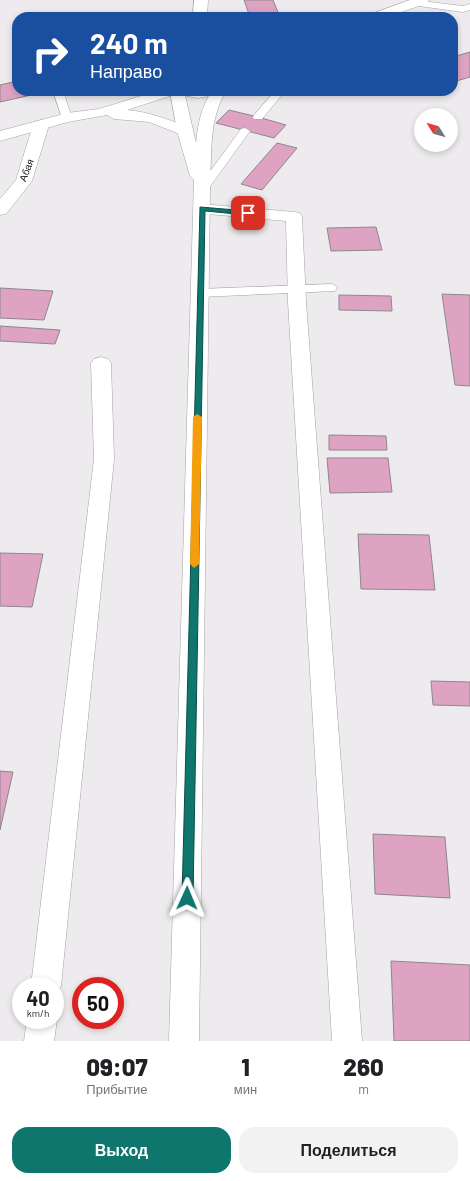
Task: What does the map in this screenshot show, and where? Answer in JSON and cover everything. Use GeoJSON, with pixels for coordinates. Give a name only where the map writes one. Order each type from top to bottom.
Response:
{"type":"FeatureCollection","features":[{"type":"Feature","properties":{"kind":"main road"},"geometry":{"type":"LineString","coordinates":[[390,12],[418,2]]}},
{"type":"Feature","properties":{"kind":"main road"},"geometry":{"type":"LineString","coordinates":[[67,118],[122,96]]}},
{"type":"Feature","properties":{"kind":"main road"},"geometry":{"type":"LineString","coordinates":[[1,134],[67,118],[99,113],[155,96]]}},
{"type":"Feature","properties":{"kind":"main road"},"geometry":{"type":"LineString","coordinates":[[178,96],[202,199]]}},
{"type":"Feature","properties":{"kind":"main road"},"geometry":{"type":"LineString","coordinates":[[184,1041],[202,199],[207,115],[215,96]]}},
{"type":"Feature","properties":{"kind":"main road"},"geometry":{"type":"LineString","coordinates":[[99,113],[142,116],[185,131]]}},
{"type":"Feature","properties":{"kind":"main road","name":"Абая"},"geometry":{"type":"LineString","coordinates":[[0,210],[24,181],[41,125]]}},
{"type":"Feature","properties":{"kind":"main road"},"geometry":{"type":"LineString","coordinates":[[202,199],[294,217],[296,289],[347,1041]]}},
{"type":"Feature","properties":{"kind":"main road"},"geometry":{"type":"LineString","coordinates":[[47,977],[104,459],[102,363]]}},
{"type":"Feature","properties":{"kind":"main road"},"geometry":{"type":"LineString","coordinates":[[39,1041],[41,1029]]}},
{"type":"Feature","properties":{"kind":"lane"},"geometry":{"type":"LineString","coordinates":[[418,2],[463,9],[470,7]]}},
{"type":"Feature","properties":{"kind":"lane"},"geometry":{"type":"LineString","coordinates":[[60,96],[67,118]]}},
{"type":"Feature","properties":{"kind":"lane"},"geometry":{"type":"LineString","coordinates":[[258,117],[276,96]]}},
{"type":"Feature","properties":{"kind":"lane"},"geometry":{"type":"LineString","coordinates":[[202,199],[245,131]]}},
{"type":"Feature","properties":{"kind":"lane"},"geometry":{"type":"LineString","coordinates":[[200,293],[331,288]]}},
{"type":"Feature","properties":{"kind":"building"},"geometry":{"type":"Polygon","coordinates":[[[244,0],[273,0],[278,12],[248,12],[244,0]]]}},
{"type":"Feature","properties":{"kind":"building"},"geometry":{"type":"Polygon","coordinates":[[[470,52],[470,77],[458,81],[458,56],[470,52]]]}},
{"type":"Feature","properties":{"kind":"building"},"geometry":{"type":"Polygon","coordinates":[[[12,82],[12,96],[27,96],[0,102],[0,85],[12,82]]]}},
{"type":"Feature","properties":{"kind":"building"},"geometry":{"type":"Polygon","coordinates":[[[229,110],[286,125],[274,138],[216,123],[229,110]]]}},
{"type":"Feature","properties":{"kind":"building"},"geometry":{"type":"Polygon","coordinates":[[[277,143],[297,148],[262,190],[241,184],[277,143]]]}},
{"type":"Feature","properties":{"kind":"building"},"geometry":{"type":"Polygon","coordinates":[[[376,227],[382,250],[331,251],[327,228],[376,227]]]}},
{"type":"Feature","properties":{"kind":"building"},"geometry":{"type":"Polygon","coordinates":[[[0,288],[53,291],[44,320],[0,318],[0,288]]]}},
{"type":"Feature","properties":{"kind":"building"},"geometry":{"type":"Polygon","coordinates":[[[442,294],[470,295],[470,386],[455,385],[442,294]]]}},
{"type":"Feature","properties":{"kind":"building"},"geometry":{"type":"Polygon","coordinates":[[[339,295],[391,296],[392,311],[339,310],[339,295]]]}},
{"type":"Feature","properties":{"kind":"building"},"geometry":{"type":"Polygon","coordinates":[[[0,326],[60,330],[55,344],[0,341],[0,326]]]}},
{"type":"Feature","properties":{"kind":"building"},"geometry":{"type":"Polygon","coordinates":[[[329,435],[386,436],[387,450],[329,450],[329,435]]]}},
{"type":"Feature","properties":{"kind":"building"},"geometry":{"type":"Polygon","coordinates":[[[327,458],[388,458],[392,492],[330,493],[327,458]]]}},
{"type":"Feature","properties":{"kind":"building"},"geometry":{"type":"Polygon","coordinates":[[[358,534],[429,535],[435,590],[361,589],[358,534]]]}},
{"type":"Feature","properties":{"kind":"building"},"geometry":{"type":"Polygon","coordinates":[[[0,553],[43,554],[32,607],[0,606],[0,553]]]}},
{"type":"Feature","properties":{"kind":"building"},"geometry":{"type":"Polygon","coordinates":[[[431,681],[470,682],[470,706],[433,705],[431,681]]]}},
{"type":"Feature","properties":{"kind":"building"},"geometry":{"type":"Polygon","coordinates":[[[0,771],[13,772],[0,830],[0,771]]]}},
{"type":"Feature","properties":{"kind":"building"},"geometry":{"type":"Polygon","coordinates":[[[373,834],[445,837],[450,898],[375,894],[373,834]]]}},
{"type":"Feature","properties":{"kind":"building"},"geometry":{"type":"Polygon","coordinates":[[[391,961],[470,965],[470,1041],[394,1041],[391,961]]]}},
{"type":"Feature","properties":{"kind":"slow traffic"},"geometry":{"type":"LineString","coordinates":[[194,564],[197,417]]}},
{"type":"Feature","properties":{"kind":"route"},"geometry":{"type":"LineString","coordinates":[[187,898],[202,209],[248,213]]}}]}
